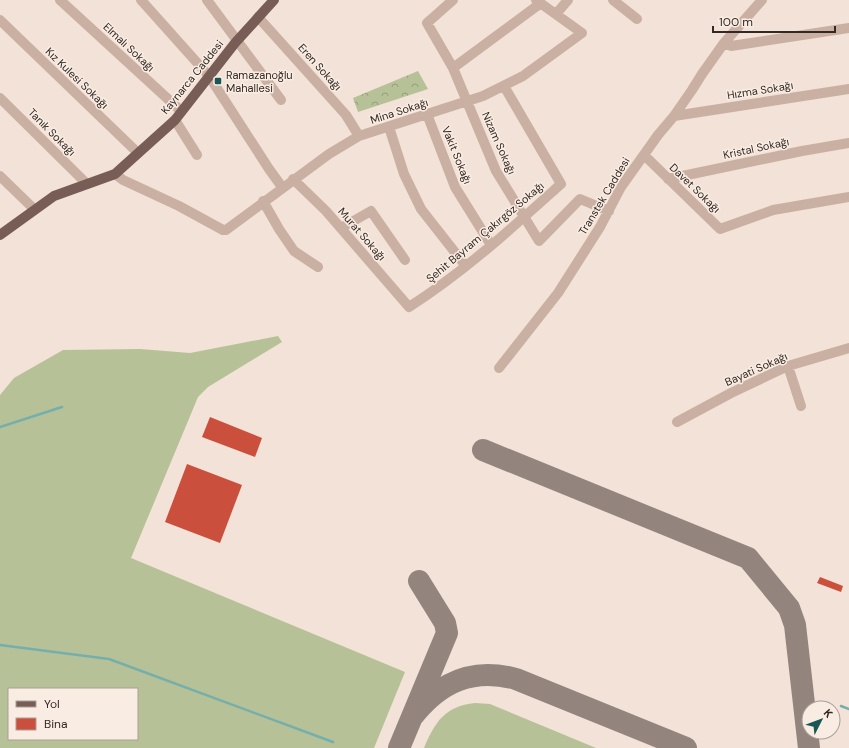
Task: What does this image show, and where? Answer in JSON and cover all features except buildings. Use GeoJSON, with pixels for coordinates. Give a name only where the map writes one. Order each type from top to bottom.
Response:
{"type":"FeatureCollection","features":[{"type":"Feature","properties":{"kind":"main road","name":"Kaynarca Caddesi"},"geometry":{"type":"LineString","coordinates":[[1,233],[54,196],[115,174],[175,120],[237,40],[274,0]]}},
{"type":"Feature","properties":{"kind":"street","name":"Elmalı Sokağı"},"geometry":{"type":"LineString","coordinates":[[60,0],[181,111]]}},
{"type":"Feature","properties":{"kind":"street"},"geometry":{"type":"LineString","coordinates":[[141,0],[209,76],[282,187]]}},
{"type":"Feature","properties":{"kind":"street"},"geometry":{"type":"LineString","coordinates":[[207,0],[281,100]]}},
{"type":"Feature","properties":{"kind":"street","name":"Nizam Sokağı"},"geometry":{"type":"LineString","coordinates":[[453,0],[427,24],[453,68],[496,171],[539,241],[580,199],[609,211]]}},
{"type":"Feature","properties":{"kind":"street"},"geometry":{"type":"LineString","coordinates":[[453,68],[538,2],[556,14],[568,0]]}},
{"type":"Feature","properties":{"kind":"street"},"geometry":{"type":"LineString","coordinates":[[614,0],[637,18]]}},
{"type":"Feature","properties":{"kind":"street","name":"Transtek Caddesi"},"geometry":{"type":"LineString","coordinates":[[499,368],[558,293],[600,227],[621,188],[674,116],[724,43],[762,0]]}},
{"type":"Feature","properties":{"kind":"street","name":"Mina Sokağı"},"geometry":{"type":"LineString","coordinates":[[115,174],[123,180],[178,206],[223,230],[226,230],[293,179],[329,154],[359,136],[483,96],[523,76],[582,32],[556,14]]}},
{"type":"Feature","properties":{"kind":"street","name":"Eren Sokağı"},"geometry":{"type":"LineString","coordinates":[[258,17],[346,115],[359,136]]}},
{"type":"Feature","properties":{"kind":"street","name":"Kız Kulesi Sokağı"},"geometry":{"type":"LineString","coordinates":[[0,20],[138,153]]}},
{"type":"Feature","properties":{"kind":"street"},"geometry":{"type":"LineString","coordinates":[[724,43],[731,46],[849,28]]}},
{"type":"Feature","properties":{"kind":"street","name":"Şehit Bayram Çakırgöz Sokağı"},"geometry":{"type":"LineString","coordinates":[[410,307],[431,293],[491,245],[561,184],[504,86]]}},
{"type":"Feature","properties":{"kind":"street","name":"Hızma Sokağı"},"geometry":{"type":"LineString","coordinates":[[674,116],[849,89]]}},
{"type":"Feature","properties":{"kind":"street","name":"Tanık Sokağı"},"geometry":{"type":"LineString","coordinates":[[0,98],[87,184]]}},
{"type":"Feature","properties":{"kind":"street","name":"Vakit Sokağı"},"geometry":{"type":"LineString","coordinates":[[427,114],[455,187],[491,245]]}},
{"type":"Feature","properties":{"kind":"street"},"geometry":{"type":"LineString","coordinates":[[175,120],[197,155]]}},
{"type":"Feature","properties":{"kind":"street"},"geometry":{"type":"LineString","coordinates":[[388,127],[404,174],[421,209],[465,265]]}},
{"type":"Feature","properties":{"kind":"street","name":"Kristal Sokağı"},"geometry":{"type":"LineString","coordinates":[[668,179],[802,151],[849,143]]}},
{"type":"Feature","properties":{"kind":"street","name":"Davet Sokağı"},"geometry":{"type":"LineString","coordinates":[[644,155],[720,229],[773,210],[849,197]]}},
{"type":"Feature","properties":{"kind":"street"},"geometry":{"type":"LineString","coordinates":[[0,176],[34,209]]}},
{"type":"Feature","properties":{"kind":"street","name":"Murat Sokağı"},"geometry":{"type":"LineString","coordinates":[[293,179],[326,211],[410,307]]}},
{"type":"Feature","properties":{"kind":"street"},"geometry":{"type":"LineString","coordinates":[[264,201],[279,229],[294,251],[318,267]]}},
{"type":"Feature","properties":{"kind":"street"},"geometry":{"type":"LineString","coordinates":[[341,228],[371,211],[405,260]]}},
{"type":"Feature","properties":{"kind":"street","name":"Bayati Sokağı"},"geometry":{"type":"LineString","coordinates":[[677,422],[731,393],[788,366],[849,348]]}},
{"type":"Feature","properties":{"kind":"street"},"geometry":{"type":"LineString","coordinates":[[788,366],[802,406]]}},
{"type":"Feature","properties":{"kind":"green space"},"geometry":{"type":"Polygon","coordinates":[[[418,71],[428,89],[358,112],[353,98],[418,71]]]}},
{"type":"Feature","properties":{"kind":"green space"},"geometry":{"type":"Polygon","coordinates":[[[278,336],[282,342],[208,387],[198,397],[131,558],[405,672],[374,748],[0,748],[0,395],[14,378],[63,350],[140,349],[190,353],[278,336]]]}},
{"type":"Feature","properties":{"kind":"green space"},"geometry":{"type":"Polygon","coordinates":[[[475,703],[490,704],[596,748],[424,748],[432,730],[442,717],[456,708],[475,703]]]}},
{"type":"Feature","properties":{"kind":"waterway"},"geometry":{"type":"LineString","coordinates":[[0,427],[62,407]]}},
{"type":"Feature","properties":{"kind":"waterway"},"geometry":{"type":"LineString","coordinates":[[0,645],[109,659],[333,742]]}},
{"type":"Feature","properties":{"kind":"waterway"},"geometry":{"type":"LineString","coordinates":[[841,706],[849,709]]}},
{"type":"Feature","properties":{"kind":"taxiway"},"geometry":{"type":"LineString","coordinates":[[483,450],[748,558],[789,608],[795,625],[809,748]]}},
{"type":"Feature","properties":{"kind":"taxiway"},"geometry":{"type":"LineString","coordinates":[[399,748],[447,633],[445,623],[419,581]]}},
{"type":"Feature","properties":{"kind":"taxiway"},"geometry":{"type":"LineString","coordinates":[[413,716],[434,694],[458,680],[472,676],[500,676],[516,679],[686,748]]}},
{"type":"Feature","properties":{"kind":"place","name":"Ramazanoğlu Mahallesi"},"geometry":{"type":"Point","coordinates":[218,81]}}]}
